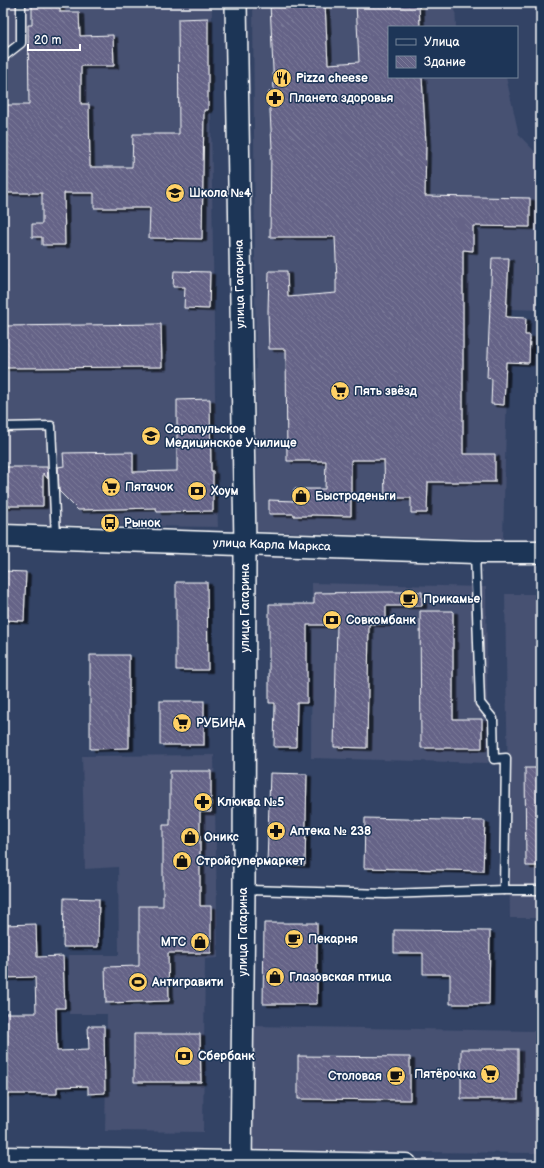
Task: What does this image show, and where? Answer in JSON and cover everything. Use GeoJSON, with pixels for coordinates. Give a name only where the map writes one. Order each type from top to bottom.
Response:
{"type":"FeatureCollection","features":[{"type":"Feature","properties":{"kind":"main road","name":"улица Карла Маркса"},"geometry":{"type":"LineString","coordinates":[[3,536],[475,552],[541,552]]}},
{"type":"Feature","properties":{"kind":"main road"},"geometry":{"type":"LineString","coordinates":[[3,1158],[241,1164],[406,1165]]}},
{"type":"Feature","properties":{"kind":"street","name":"улица Гагарина"},"geometry":{"type":"LineString","coordinates":[[236,3],[245,544],[244,890],[241,1164]]}},
{"type":"Feature","properties":{"kind":"lane"},"geometry":{"type":"LineString","coordinates":[[3,57],[21,43],[21,3]]}},
{"type":"Feature","properties":{"kind":"lane"},"geometry":{"type":"LineString","coordinates":[[3,427],[51,426],[56,538]]}},
{"type":"Feature","properties":{"kind":"lane"},"geometry":{"type":"LineString","coordinates":[[475,552],[480,703],[494,719],[494,759],[506,758],[504,890]]}},
{"type":"Feature","properties":{"kind":"lane"},"geometry":{"type":"LineString","coordinates":[[244,890],[386,894],[541,890]]}},
{"type":"Feature","properties":{"kind":"shaded area"},"geometry":{"type":"Polygon","coordinates":[[[3,3],[212,3],[211,114],[218,527],[3,524],[3,3]]]}},
{"type":"Feature","properties":{"kind":"shaded area"},"geometry":{"type":"Polygon","coordinates":[[[253,3],[455,3],[456,26],[388,26],[388,78],[506,78],[519,135],[541,158],[541,310],[509,309],[503,540],[257,531],[253,3]]]}},
{"type":"Feature","properties":{"kind":"shaded area"},"geometry":{"type":"Polygon","coordinates":[[[312,583],[486,587],[488,763],[311,758],[312,583]]]}},
{"type":"Feature","properties":{"kind":"shaded area"},"geometry":{"type":"Polygon","coordinates":[[[505,594],[541,594],[541,1153],[253,1151],[254,1026],[535,1031],[536,918],[510,918],[505,594]]]}},
{"type":"Feature","properties":{"kind":"shaded area"},"geometry":{"type":"Polygon","coordinates":[[[214,755],[218,958],[205,959],[203,1132],[105,1131],[107,1014],[69,1014],[69,955],[119,955],[118,867],[85,869],[82,756],[214,755]]]}},
{"type":"Feature","properties":{"kind":"building"},"geometry":{"type":"Polygon","coordinates":[[[32,3],[60,3],[60,12],[79,12],[80,36],[113,35],[114,66],[81,66],[81,104],[89,104],[90,167],[132,167],[133,134],[179,134],[178,19],[208,18],[208,110],[204,110],[202,239],[149,238],[150,208],[94,208],[94,193],[64,193],[65,245],[42,245],[42,237],[32,237],[32,224],[42,224],[42,193],[3,193],[3,167],[5,167],[4,105],[29,105],[28,25],[32,25],[32,3]]]}},
{"type":"Feature","properties":{"kind":"building"},"geometry":{"type":"Polygon","coordinates":[[[270,3],[325,3],[328,64],[359,62],[356,3],[419,3],[420,26],[388,26],[388,78],[422,78],[426,143],[425,196],[530,198],[530,227],[473,226],[473,251],[463,250],[463,454],[495,454],[495,482],[428,482],[427,513],[411,513],[411,498],[385,498],[384,460],[351,460],[351,516],[294,516],[294,514],[269,514],[269,500],[294,501],[294,489],[325,489],[326,461],[287,461],[286,349],[269,349],[269,271],[287,271],[288,297],[336,293],[337,280],[335,237],[270,237],[272,148],[269,92],[274,91],[270,3]]]}},
{"type":"Feature","properties":{"kind":"building"},"geometry":{"type":"Polygon","coordinates":[[[492,258],[509,258],[506,317],[526,318],[525,335],[530,335],[529,363],[506,362],[504,405],[491,404],[492,379],[487,378],[492,258]]]}},
{"type":"Feature","properties":{"kind":"building"},"geometry":{"type":"Polygon","coordinates":[[[174,271],[210,272],[209,309],[184,308],[185,287],[173,287],[174,271]]]}},
{"type":"Feature","properties":{"kind":"building"},"geometry":{"type":"Polygon","coordinates":[[[161,324],[162,367],[3,368],[3,326],[161,324]]]}},
{"type":"Feature","properties":{"kind":"building"},"geometry":{"type":"Polygon","coordinates":[[[210,399],[213,511],[157,512],[156,508],[78,510],[59,491],[58,467],[64,466],[63,453],[133,452],[133,472],[177,471],[177,400],[210,399]]]}},
{"type":"Feature","properties":{"kind":"building"},"geometry":{"type":"Polygon","coordinates":[[[3,467],[47,467],[48,479],[43,473],[43,506],[3,506],[3,467]]]}},
{"type":"Feature","properties":{"kind":"building"},"geometry":{"type":"Polygon","coordinates":[[[3,571],[26,572],[24,621],[3,620],[3,571]]]}},
{"type":"Feature","properties":{"kind":"building"},"geometry":{"type":"Polygon","coordinates":[[[176,582],[207,582],[208,670],[176,670],[176,582]]]}},
{"type":"Feature","properties":{"kind":"building"},"geometry":{"type":"Polygon","coordinates":[[[422,592],[422,606],[386,606],[386,624],[369,624],[367,748],[334,747],[337,625],[307,625],[307,703],[297,703],[296,747],[274,747],[275,703],[269,703],[269,604],[314,604],[314,593],[422,592]]]}},
{"type":"Feature","properties":{"kind":"building"},"geometry":{"type":"Polygon","coordinates":[[[420,611],[453,611],[453,719],[482,719],[482,748],[421,748],[420,611]]]}},
{"type":"Feature","properties":{"kind":"building"},"geometry":{"type":"Polygon","coordinates":[[[90,655],[129,655],[129,748],[90,749],[90,655]]]}},
{"type":"Feature","properties":{"kind":"building","name":"РУБИНА"},"geometry":{"type":"Polygon","coordinates":[[[160,701],[204,701],[204,745],[160,745],[160,701]]]}},
{"type":"Feature","properties":{"kind":"building"},"geometry":{"type":"Polygon","coordinates":[[[525,768],[541,768],[541,866],[526,866],[525,768]]]}},
{"type":"Feature","properties":{"kind":"building"},"geometry":{"type":"Polygon","coordinates":[[[170,771],[211,771],[211,812],[200,812],[200,906],[211,906],[211,953],[168,953],[169,1001],[106,1003],[105,967],[139,966],[139,906],[163,906],[163,825],[170,825],[170,771]]]}},
{"type":"Feature","properties":{"kind":"building"},"geometry":{"type":"Polygon","coordinates":[[[270,773],[307,774],[305,865],[267,864],[270,773]]]}},
{"type":"Feature","properties":{"kind":"building"},"geometry":{"type":"Polygon","coordinates":[[[365,818],[485,821],[483,871],[364,868],[365,818]]]}},
{"type":"Feature","properties":{"kind":"building"},"geometry":{"type":"Polygon","coordinates":[[[64,898],[99,899],[98,947],[63,947],[64,898]]]}},
{"type":"Feature","properties":{"kind":"building"},"geometry":{"type":"Polygon","coordinates":[[[264,923],[317,923],[317,1004],[263,1004],[264,923]]]}},
{"type":"Feature","properties":{"kind":"building"},"geometry":{"type":"Polygon","coordinates":[[[36,924],[37,957],[63,956],[65,1008],[56,1008],[57,1051],[89,1050],[88,1026],[104,1026],[105,1093],[88,1094],[88,1086],[57,1087],[57,1094],[3,1094],[3,1013],[36,1013],[35,977],[3,978],[3,925],[36,924]]]}},
{"type":"Feature","properties":{"kind":"building"},"geometry":{"type":"Polygon","coordinates":[[[394,930],[490,931],[489,1004],[450,1004],[450,974],[423,974],[423,953],[394,953],[394,930]]]}},
{"type":"Feature","properties":{"kind":"building"},"geometry":{"type":"Polygon","coordinates":[[[134,1034],[200,1034],[201,1082],[134,1082],[134,1034]]]}},
{"type":"Feature","properties":{"kind":"building","name":"Пятёрочка"},"geometry":{"type":"Polygon","coordinates":[[[461,1049],[518,1049],[518,1099],[461,1099],[461,1049]]]}},
{"type":"Feature","properties":{"kind":"building"},"geometry":{"type":"Polygon","coordinates":[[[298,1056],[410,1057],[410,1100],[298,1099],[298,1056]]]}},
{"type":"Feature","properties":{"kind":"place","name":"Pizza cheese"},"geometry":{"type":"Point","coordinates":[282,78]}},
{"type":"Feature","properties":{"kind":"place","name":"Планета здоровья"},"geometry":{"type":"Point","coordinates":[275,98]}},
{"type":"Feature","properties":{"kind":"place","name":"Школа №4"},"geometry":{"type":"Point","coordinates":[175,193]}},
{"type":"Feature","properties":{"kind":"place","name":"Пять звёзд"},"geometry":{"type":"Point","coordinates":[340,391]}},
{"type":"Feature","properties":{"kind":"place","name":"Сарапульское Медицинское Училище"},"geometry":{"type":"Point","coordinates":[151,436]}},
{"type":"Feature","properties":{"kind":"place","name":"Пятачок"},"geometry":{"type":"Point","coordinates":[111,487]}},
{"type":"Feature","properties":{"kind":"place","name":"Хоум"},"geometry":{"type":"Point","coordinates":[197,491]}},
{"type":"Feature","properties":{"kind":"place","name":"Быстроденьги"},"geometry":{"type":"Point","coordinates":[301,496]}},
{"type":"Feature","properties":{"kind":"place","name":"Рынок"},"geometry":{"type":"Point","coordinates":[110,523]}},
{"type":"Feature","properties":{"kind":"place","name":"Прикамье"},"geometry":{"type":"Point","coordinates":[409,599]}},
{"type":"Feature","properties":{"kind":"place","name":"Совкомбанк"},"geometry":{"type":"Point","coordinates":[332,620]}},
{"type":"Feature","properties":{"kind":"place","name":"РУБИНА"},"geometry":{"type":"Point","coordinates":[182,723]}},
{"type":"Feature","properties":{"kind":"place","name":"Клюква №5"},"geometry":{"type":"Point","coordinates":[203,802]}},
{"type":"Feature","properties":{"kind":"place","name":"Аптека № 238"},"geometry":{"type":"Point","coordinates":[276,831]}},
{"type":"Feature","properties":{"kind":"place","name":"Оникс"},"geometry":{"type":"Point","coordinates":[190,837]}},
{"type":"Feature","properties":{"kind":"place","name":"Стройсупермаркет"},"geometry":{"type":"Point","coordinates":[182,861]}},
{"type":"Feature","properties":{"kind":"place","name":"Пекарня"},"geometry":{"type":"Point","coordinates":[294,939]}},
{"type":"Feature","properties":{"kind":"place","name":"МТС"},"geometry":{"type":"Point","coordinates":[200,942]}},
{"type":"Feature","properties":{"kind":"place","name":"Глазовская птица"},"geometry":{"type":"Point","coordinates":[275,977]}},
{"type":"Feature","properties":{"kind":"place","name":"Антигравити"},"geometry":{"type":"Point","coordinates":[138,982]}},
{"type":"Feature","properties":{"kind":"place","name":"Сбербанк"},"geometry":{"type":"Point","coordinates":[184,1056]}},
{"type":"Feature","properties":{"kind":"place","name":"Пятёрочка"},"geometry":{"type":"Point","coordinates":[490,1074]}},
{"type":"Feature","properties":{"kind":"place","name":"Столовая"},"geometry":{"type":"Point","coordinates":[396,1076]}}]}
